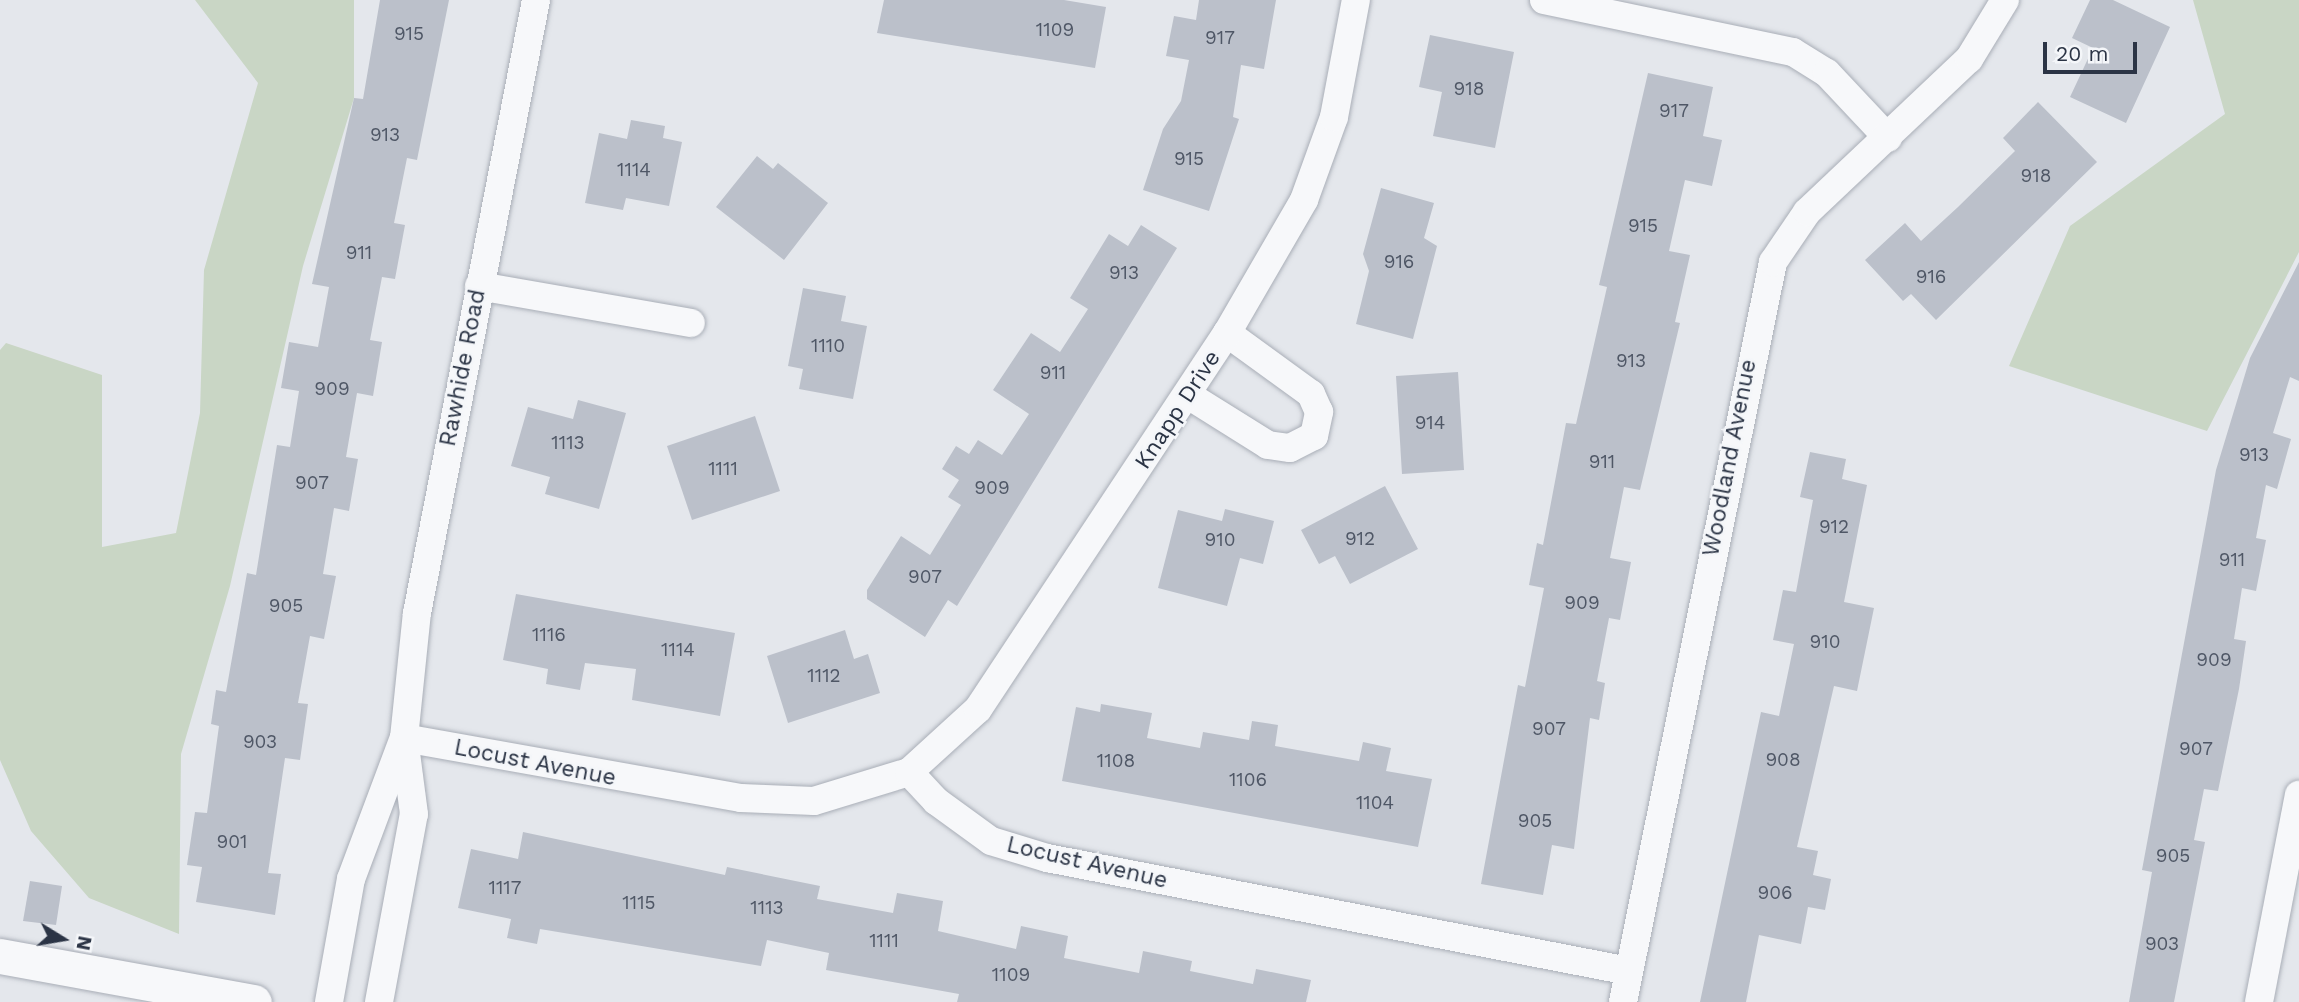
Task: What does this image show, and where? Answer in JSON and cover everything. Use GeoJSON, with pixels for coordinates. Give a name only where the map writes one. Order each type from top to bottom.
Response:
{"type":"FeatureCollection","features":[{"type":"Feature","properties":{"kind":"street","name":"Rawhide Road"},"geometry":{"type":"LineString","coordinates":[[379,1002],[414,814],[404,738],[417,613],[536,0]]}},
{"type":"Feature","properties":{"kind":"street","name":"Knapp Drive"},"geometry":{"type":"LineString","coordinates":[[909,772],[978,709],[1227,333],[1304,200],[1335,117],[1356,0]]}},
{"type":"Feature","properties":{"kind":"street"},"geometry":{"type":"LineString","coordinates":[[1544,0],[1793,52],[1827,73],[1888,138]]}},
{"type":"Feature","properties":{"kind":"street","name":"Woodland Avenue"},"geometry":{"type":"LineString","coordinates":[[1623,1002],[1773,262],[1807,212],[1969,59],[2005,0]]}},
{"type":"Feature","properties":{"kind":"street"},"geometry":{"type":"LineString","coordinates":[[479,286],[691,323]]}},
{"type":"Feature","properties":{"kind":"street"},"geometry":{"type":"LineString","coordinates":[[1188,395],[1268,445],[1290,448],[1314,436],[1319,412],[1311,394],[1227,333]]}},
{"type":"Feature","properties":{"kind":"street","name":"Rawhide Road"},"geometry":{"type":"LineString","coordinates":[[329,1002],[351,879],[404,738]]}},
{"type":"Feature","properties":{"kind":"street","name":"Locust Avenue"},"geometry":{"type":"LineString","coordinates":[[404,738],[741,798],[814,801],[909,772],[936,801],[991,842],[1047,858],[1629,971]]}},
{"type":"Feature","properties":{"kind":"street"},"geometry":{"type":"LineString","coordinates":[[2259,1002],[2299,796]]}},
{"type":"Feature","properties":{"kind":"street"},"geometry":{"type":"LineString","coordinates":[[0,956],[254,1002]]}},
{"type":"Feature","properties":{"kind":"green space"},"geometry":{"type":"Polygon","coordinates":[[[195,0],[354,0],[354,98],[303,266],[230,586],[181,754],[179,934],[89,898],[31,831],[0,760],[0,350],[6,343],[102,375],[102,547],[176,533],[200,413],[204,270],[258,83],[195,0]]]}},
{"type":"Feature","properties":{"kind":"green space"},"geometry":{"type":"Polygon","coordinates":[[[2193,0],[2299,0],[2299,252],[2207,431],[2009,366],[2070,226],[2225,114],[2193,0]]]}},
{"type":"Feature","properties":{"kind":"building"},"geometry":{"type":"Polygon","coordinates":[[[380,0],[449,0],[417,160],[407,158],[394,223],[405,225],[395,279],[382,277],[370,340],[382,342],[373,396],[357,393],[346,457],[358,459],[349,511],[334,508],[323,574],[336,576],[324,639],[310,636],[298,703],[308,704],[300,760],[285,758],[268,873],[281,874],[275,915],[196,902],[202,867],[187,865],[195,812],[207,813],[219,726],[211,724],[216,690],[226,692],[247,573],[256,575],[277,445],[290,447],[299,391],[281,388],[289,342],[318,347],[329,287],[312,284],[354,98],[363,99],[380,0]]]}},
{"type":"Feature","properties":{"kind":"building"},"geometry":{"type":"Polygon","coordinates":[[[884,0],[1064,0],[1106,7],[1095,68],[877,33],[884,0]]]}},
{"type":"Feature","properties":{"kind":"building"},"geometry":{"type":"Polygon","coordinates":[[[1199,0],[1276,0],[1264,69],[1241,65],[1233,117],[1239,119],[1209,211],[1143,190],[1163,129],[1181,101],[1189,60],[1166,56],[1174,16],[1196,20],[1199,0]]]}},
{"type":"Feature","properties":{"kind":"building"},"geometry":{"type":"Polygon","coordinates":[[[2090,0],[2113,0],[2170,27],[2126,123],[2070,97],[2093,48],[2072,38],[2090,0]]]}},
{"type":"Feature","properties":{"kind":"building"},"geometry":{"type":"Polygon","coordinates":[[[1430,35],[1514,52],[1495,148],[1433,136],[1442,92],[1419,87],[1430,35]]]}},
{"type":"Feature","properties":{"kind":"building"},"geometry":{"type":"Polygon","coordinates":[[[1648,73],[1713,87],[1703,136],[1722,140],[1712,186],[1685,180],[1669,251],[1690,255],[1675,322],[1680,323],[1640,490],[1624,487],[1610,558],[1631,562],[1620,620],[1609,618],[1597,681],[1605,683],[1599,720],[1590,718],[1574,849],[1552,845],[1543,895],[1481,884],[1518,685],[1525,687],[1544,588],[1529,585],[1537,543],[1543,545],[1566,423],[1576,424],[1607,287],[1599,285],[1648,73]]]}},
{"type":"Feature","properties":{"kind":"building"},"geometry":{"type":"Polygon","coordinates":[[[2038,102],[2097,162],[1936,320],[1911,294],[1903,301],[1865,260],[1905,223],[1921,241],[2015,151],[2003,138],[2038,102]]]}},
{"type":"Feature","properties":{"kind":"building"},"geometry":{"type":"Polygon","coordinates":[[[631,120],[665,126],[663,138],[682,142],[669,206],[626,198],[623,210],[585,203],[599,133],[627,139],[631,120]]]}},
{"type":"Feature","properties":{"kind":"building"},"geometry":{"type":"Polygon","coordinates":[[[757,156],[773,169],[778,163],[828,203],[784,260],[716,207],[757,156]]]}},
{"type":"Feature","properties":{"kind":"building"},"geometry":{"type":"Polygon","coordinates":[[[1381,188],[1434,203],[1424,238],[1437,246],[1413,339],[1356,324],[1369,271],[1363,254],[1381,188]]]}},
{"type":"Feature","properties":{"kind":"building"},"geometry":{"type":"Polygon","coordinates":[[[1141,225],[1177,248],[957,606],[948,600],[925,637],[867,599],[867,590],[901,536],[930,555],[961,505],[948,497],[959,480],[942,469],[956,446],[969,454],[978,440],[1002,455],[1029,414],[993,390],[1031,333],[1060,352],[1088,309],[1070,298],[1109,234],[1128,246],[1141,225]]]}},
{"type":"Feature","properties":{"kind":"building"},"geometry":{"type":"Polygon","coordinates":[[[2299,262],[2299,381],[2290,377],[2273,433],[2291,439],[2277,489],[2266,485],[2256,538],[2266,540],[2256,591],[2242,588],[2234,639],[2246,641],[2239,689],[2218,791],[2204,789],[2194,840],[2205,842],[2174,1002],[2129,1002],[2152,872],[2142,870],[2216,470],[2250,358],[2299,262]]]}},
{"type":"Feature","properties":{"kind":"building"},"geometry":{"type":"Polygon","coordinates":[[[803,288],[846,296],[841,321],[867,326],[853,399],[799,389],[803,369],[788,366],[803,288]]]}},
{"type":"Feature","properties":{"kind":"building"},"geometry":{"type":"Polygon","coordinates":[[[1458,372],[1464,470],[1402,474],[1396,376],[1458,372]]]}},
{"type":"Feature","properties":{"kind":"building"},"geometry":{"type":"Polygon","coordinates":[[[578,400],[626,413],[599,509],[545,494],[550,477],[511,466],[528,407],[573,419],[578,400]]]}},
{"type":"Feature","properties":{"kind":"building"},"geometry":{"type":"Polygon","coordinates":[[[755,416],[780,491],[692,520],[667,446],[755,416]]]}},
{"type":"Feature","properties":{"kind":"building"},"geometry":{"type":"Polygon","coordinates":[[[1810,452],[1846,459],[1842,479],[1867,485],[1844,602],[1874,608],[1857,691],[1834,686],[1797,847],[1818,851],[1813,875],[1831,879],[1825,910],[1808,907],[1801,944],[1759,935],[1746,1002],[1700,1002],[1761,712],[1779,716],[1794,644],[1773,640],[1783,590],[1796,592],[1813,500],[1800,497],[1810,452]]]}},
{"type":"Feature","properties":{"kind":"building"},"geometry":{"type":"Polygon","coordinates":[[[1385,486],[1418,549],[1350,584],[1335,556],[1319,564],[1301,530],[1385,486]]]}},
{"type":"Feature","properties":{"kind":"building"},"geometry":{"type":"Polygon","coordinates":[[[1225,509],[1274,521],[1263,564],[1240,558],[1227,606],[1158,588],[1178,510],[1222,521],[1225,509]]]}},
{"type":"Feature","properties":{"kind":"building"},"geometry":{"type":"Polygon","coordinates":[[[516,594],[735,633],[720,716],[632,700],[636,669],[585,663],[580,690],[546,684],[548,669],[503,660],[516,594]]]}},
{"type":"Feature","properties":{"kind":"building"},"geometry":{"type":"Polygon","coordinates":[[[845,630],[854,659],[868,654],[880,693],[788,723],[767,656],[845,630]]]}},
{"type":"Feature","properties":{"kind":"building"},"geometry":{"type":"Polygon","coordinates":[[[1101,704],[1152,713],[1147,738],[1200,748],[1203,732],[1249,740],[1252,721],[1278,725],[1275,746],[1359,761],[1363,742],[1391,748],[1386,771],[1432,779],[1418,847],[1062,781],[1076,707],[1100,712],[1101,704]]]}},
{"type":"Feature","properties":{"kind":"building"},"geometry":{"type":"Polygon","coordinates":[[[523,832],[725,875],[727,867],[820,886],[817,899],[893,913],[897,893],[943,901],[938,931],[1016,949],[1021,926],[1068,936],[1064,958],[1139,973],[1143,951],[1192,961],[1190,971],[1253,984],[1256,969],[1311,980],[1306,1002],[957,1002],[959,994],[826,970],[829,953],[767,940],[761,966],[540,929],[537,944],[507,938],[511,919],[458,908],[471,849],[518,859],[523,832]]]}},
{"type":"Feature","properties":{"kind":"building"},"geometry":{"type":"Polygon","coordinates":[[[30,881],[62,886],[56,925],[23,921],[30,881]]]}}]}
